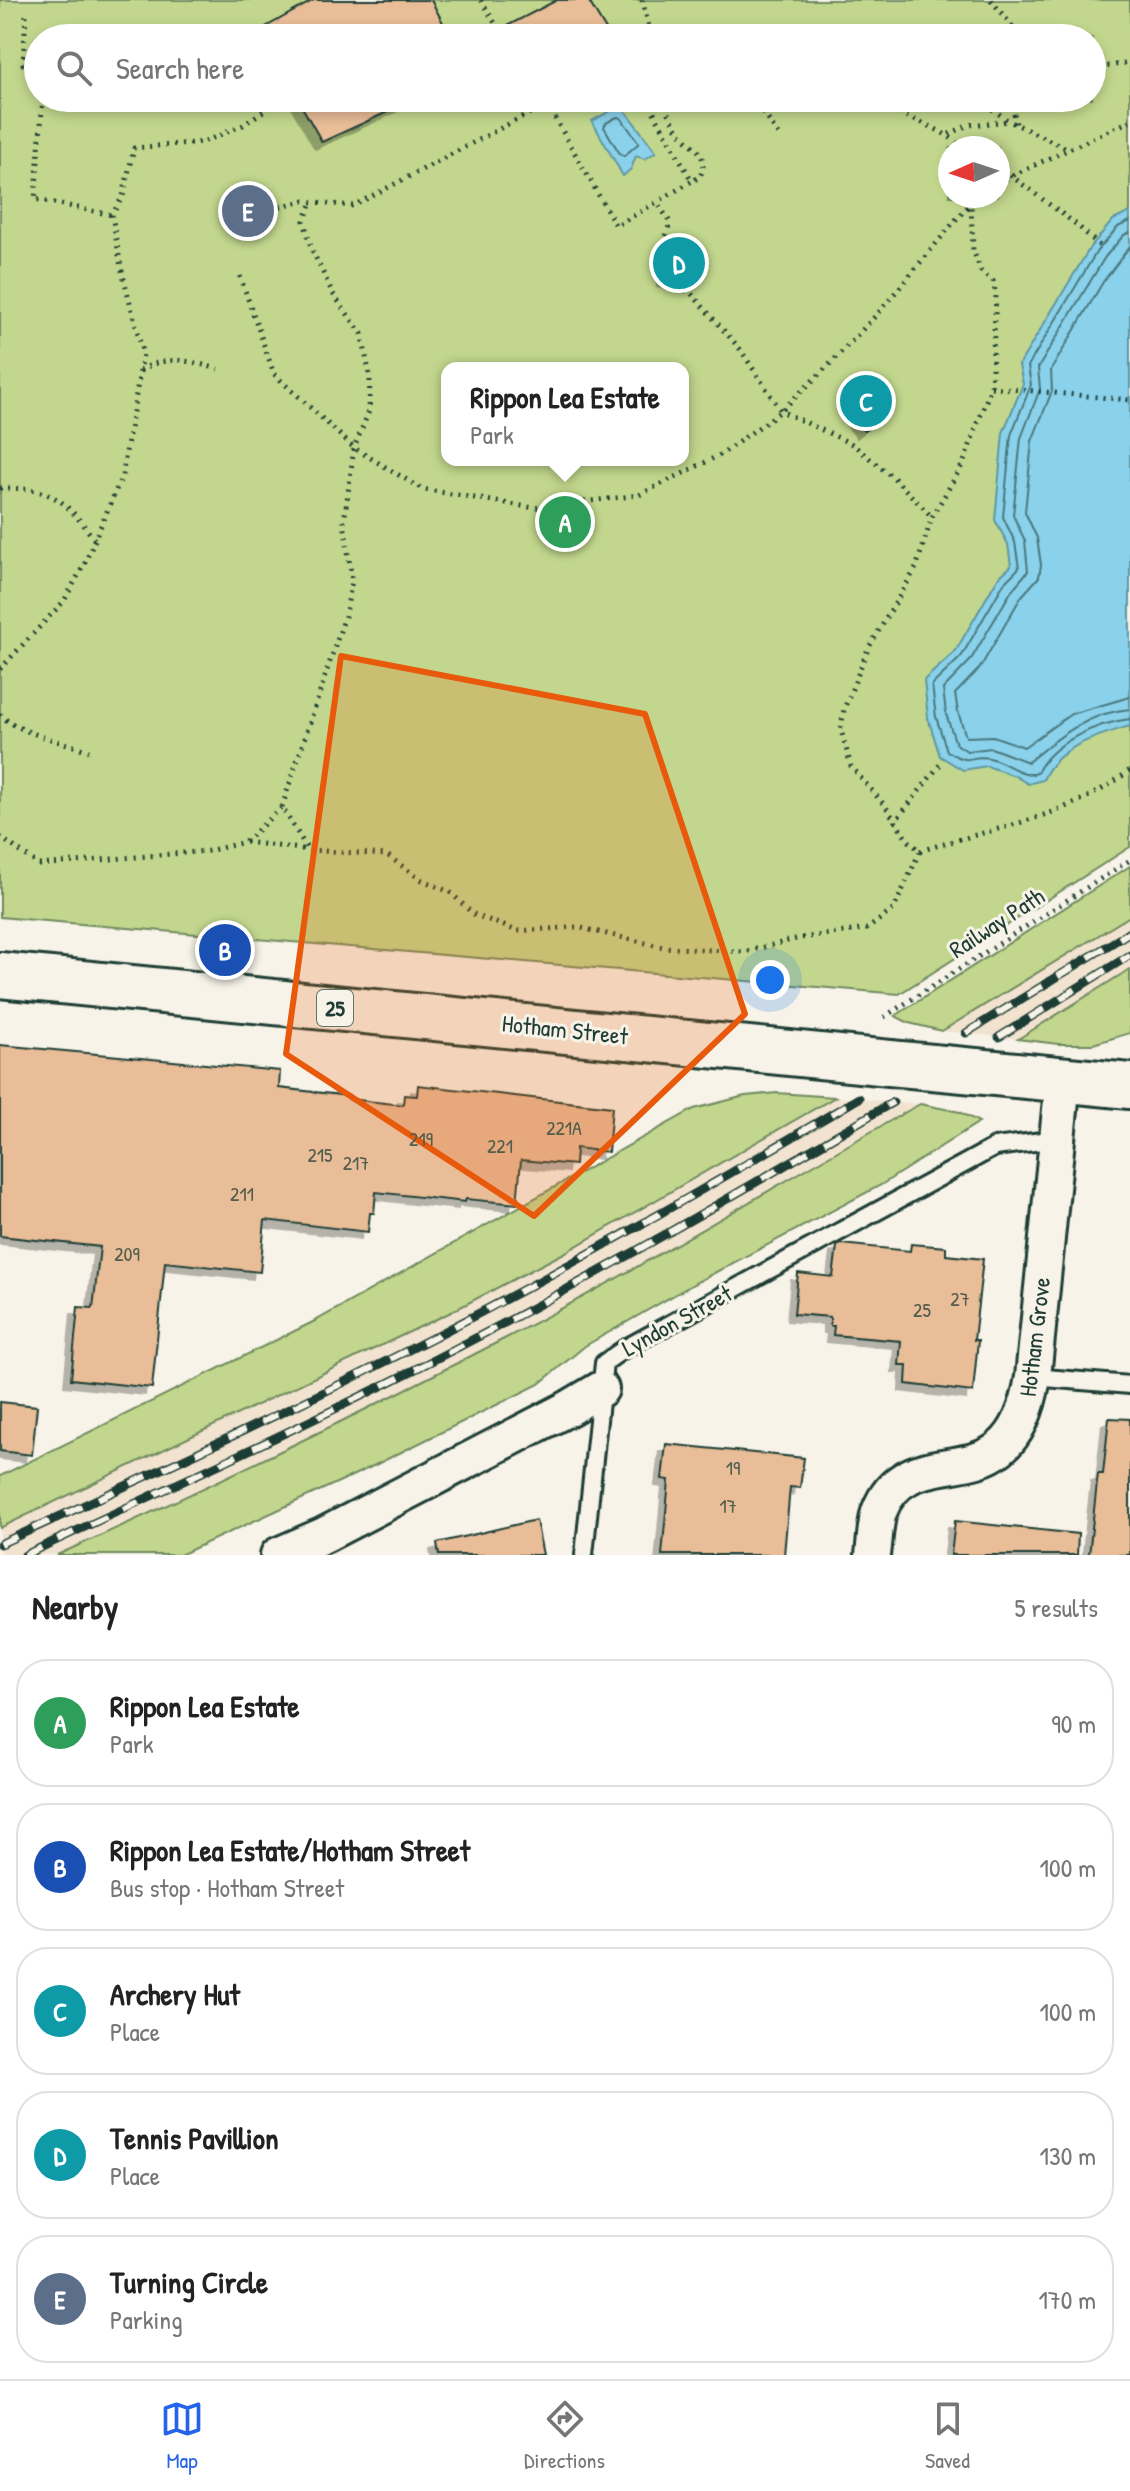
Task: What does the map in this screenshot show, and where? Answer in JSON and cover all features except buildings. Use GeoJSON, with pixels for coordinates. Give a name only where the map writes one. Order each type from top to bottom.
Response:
{"type":"FeatureCollection","features":[{"type":"Feature","properties":{"kind":"main road","name":"Hotham Street"},"geometry":{"type":"LineString","coordinates":[[0,975],[1130,1086]]}},
{"type":"Feature","properties":{"kind":"street","name":"Hotham Grove"},"geometry":{"type":"LineString","coordinates":[[873,1555],[879,1513],[892,1491],[923,1471],[978,1460],[1000,1449],[1022,1418],[1033,1377],[1063,1080]]}},
{"type":"Feature","properties":{"kind":"street"},"geometry":{"type":"LineString","coordinates":[[278,1555],[324,1535],[601,1389]]}},
{"type":"Feature","properties":{"kind":"lane","name":"Lyndon Street"},"geometry":{"type":"LineString","coordinates":[[601,1389],[604,1363],[638,1342],[995,1147],[1057,1139]]}},
{"type":"Feature","properties":{"kind":"lane"},"geometry":{"type":"LineString","coordinates":[[1033,1377],[1130,1385]]}},
{"type":"Feature","properties":{"kind":"lane"},"geometry":{"type":"LineString","coordinates":[[584,1555],[601,1389]]}},
{"type":"Feature","properties":{"kind":"path"},"geometry":{"type":"LineString","coordinates":[[481,0],[495,23]]}},
{"type":"Feature","properties":{"kind":"path"},"geometry":{"type":"LineString","coordinates":[[642,0],[648,24]]}},
{"type":"Feature","properties":{"kind":"path"},"geometry":{"type":"LineString","coordinates":[[991,0],[1010,22]]}},
{"type":"Feature","properties":{"kind":"path"},"geometry":{"type":"LineString","coordinates":[[25,24],[26,15]]}},
{"type":"Feature","properties":{"kind":"path"},"geometry":{"type":"LineString","coordinates":[[1106,67],[1130,62]]}},
{"type":"Feature","properties":{"kind":"path"},"geometry":{"type":"LineString","coordinates":[[42,112],[35,199],[112,215]]}},
{"type":"Feature","properties":{"kind":"path"},"geometry":{"type":"LineString","coordinates":[[0,669],[64,601],[95,540],[122,476],[143,354],[121,267],[112,215],[123,196],[134,148],[203,142],[243,125],[262,112]]}},
{"type":"Feature","properties":{"kind":"path"},"geometry":{"type":"LineString","coordinates":[[233,217],[304,201],[353,206],[532,112]]}},
{"type":"Feature","properties":{"kind":"path"},"geometry":{"type":"LineString","coordinates":[[552,112],[616,226],[700,177],[704,166],[702,156],[677,130],[669,112]]}},
{"type":"Feature","properties":{"kind":"path"},"geometry":{"type":"LineString","coordinates":[[654,112],[692,181]]}},
{"type":"Feature","properties":{"kind":"path"},"geometry":{"type":"LineString","coordinates":[[763,112],[779,136]]}},
{"type":"Feature","properties":{"kind":"path"},"geometry":{"type":"LineString","coordinates":[[896,112],[949,134],[969,125],[1009,121]]}},
{"type":"Feature","properties":{"kind":"path"},"geometry":{"type":"LineString","coordinates":[[996,112],[1016,125],[1070,149]]}},
{"type":"Feature","properties":{"kind":"path"},"geometry":{"type":"LineString","coordinates":[[1014,112],[1016,125]]}},
{"type":"Feature","properties":{"kind":"path"},"geometry":{"type":"LineString","coordinates":[[1102,248],[1077,225],[1010,175],[1130,121]]}},
{"type":"Feature","properties":{"kind":"path"},"geometry":{"type":"LineString","coordinates":[[245,842],[282,807],[345,616],[352,581],[344,522],[354,448],[369,411],[370,378],[362,334],[333,294],[312,250],[304,221],[312,202]]}},
{"type":"Feature","properties":{"kind":"path"},"geometry":{"type":"LineString","coordinates":[[657,202],[670,222],[659,261],[660,275],[668,284],[690,292],[740,349],[781,411],[852,444],[895,479],[932,517]]}},
{"type":"Feature","properties":{"kind":"path"},"geometry":{"type":"LineString","coordinates":[[240,276],[274,374],[354,448],[422,489],[534,508],[639,495],[722,454],[781,411],[880,311],[968,208]]}},
{"type":"Feature","properties":{"kind":"path"},"geometry":{"type":"LineString","coordinates":[[920,851],[894,823],[870,786],[851,766],[841,730],[844,709],[868,649],[916,568],[932,517],[963,464],[991,387],[996,296],[993,281],[981,271],[973,250],[971,208]]}},
{"type":"Feature","properties":{"kind":"path"},"geometry":{"type":"LineString","coordinates":[[140,370],[159,360],[192,361],[218,369]]}},
{"type":"Feature","properties":{"kind":"path"},"geometry":{"type":"LineString","coordinates":[[991,387],[1130,400]]}},
{"type":"Feature","properties":{"kind":"path"},"geometry":{"type":"LineString","coordinates":[[0,488],[21,488],[52,495],[72,509],[95,540]]}},
{"type":"Feature","properties":{"kind":"path"},"geometry":{"type":"LineString","coordinates":[[0,714],[5,720],[33,733],[89,751]]}},
{"type":"Feature","properties":{"kind":"path"},"geometry":{"type":"LineString","coordinates":[[894,823],[942,762]]}},
{"type":"Feature","properties":{"kind":"path"},"geometry":{"type":"LineString","coordinates":[[0,837],[39,865],[208,851],[245,842],[387,855],[420,879],[450,892],[473,914],[517,931],[577,927],[663,947],[744,952],[800,938],[867,929],[894,909],[920,851],[1056,812],[1089,798],[1130,770]]}},
{"type":"Feature","properties":{"kind":"path"},"geometry":{"type":"LineString","coordinates":[[282,807],[309,850]]}},
{"type":"Feature","properties":{"kind":"path","name":"Railway Path"},"geometry":{"type":"LineString","coordinates":[[884,1017],[1130,860]]}},
{"type":"Feature","properties":{"kind":"highlighted area"},"geometry":{"type":"Polygon","coordinates":[[[341,656],[645,714],[745,1014],[534,1216],[286,1054],[341,656]]]}},
{"type":"Feature","properties":{"kind":"shaded area"},"geometry":{"type":"Polygon","coordinates":[[[1130,916],[1130,969],[1018,1039],[942,1031],[1130,916]]]}},
{"type":"Feature","properties":{"kind":"shaded area"},"geometry":{"type":"Polygon","coordinates":[[[835,1097],[920,1104],[505,1339],[266,1458],[57,1555],[0,1555],[0,1528],[449,1313],[564,1253],[835,1097]]]}},
{"type":"Feature","properties":{"kind":"green space"},"geometry":{"type":"Polygon","coordinates":[[[0,0],[1130,0],[1130,847],[899,994],[0,917],[0,0]]]}},
{"type":"Feature","properties":{"kind":"green space"},"geometry":{"type":"Polygon","coordinates":[[[1130,866],[1130,916],[942,1031],[909,1023],[895,1016],[1130,866]]]}},
{"type":"Feature","properties":{"kind":"green space"},"geometry":{"type":"Polygon","coordinates":[[[1130,969],[1130,1033],[1093,1044],[1018,1039],[1130,969]]]}},
{"type":"Feature","properties":{"kind":"green space"},"geometry":{"type":"Polygon","coordinates":[[[777,1093],[835,1097],[564,1253],[449,1313],[0,1528],[0,1476],[315,1321],[694,1109],[745,1096],[777,1093]]]}},
{"type":"Feature","properties":{"kind":"green space"},"geometry":{"type":"Polygon","coordinates":[[[920,1104],[960,1112],[979,1122],[881,1185],[699,1281],[585,1346],[539,1384],[369,1468],[180,1555],[57,1555],[282,1450],[504,1339],[920,1104]]]}},
{"type":"Feature","properties":{"kind":"water"},"geometry":{"type":"Polygon","coordinates":[[[608,112],[626,112],[656,152],[645,159],[636,156],[631,169],[623,176],[592,121],[608,112]]]}},
{"type":"Feature","properties":{"kind":"water"},"geometry":{"type":"Polygon","coordinates":[[[1130,212],[1130,726],[1079,744],[1049,768],[1043,780],[1028,784],[987,766],[963,770],[940,756],[928,718],[924,680],[955,652],[998,578],[1011,566],[1008,544],[995,520],[1003,433],[1023,384],[1019,365],[1091,246],[1113,220],[1130,212]]]}},
{"type":"Feature","properties":{"kind":"railway"},"geometry":{"type":"LineString","coordinates":[[966,1033],[1130,932]]}},
{"type":"Feature","properties":{"kind":"railway"},"geometry":{"type":"LineString","coordinates":[[999,1037],[1130,955]]}},
{"type":"Feature","properties":{"kind":"railway"},"geometry":{"type":"LineString","coordinates":[[0,1544],[271,1418],[486,1310],[859,1098]]}},
{"type":"Feature","properties":{"kind":"railway"},"geometry":{"type":"LineString","coordinates":[[25,1555],[445,1354],[615,1263],[893,1102]]}},
{"type":"Feature","properties":{"kind":"place","name":"Turning Circle"},"geometry":{"type":"Point","coordinates":[248,211]}},
{"type":"Feature","properties":{"kind":"place","name":"Tennis Pavillion"},"geometry":{"type":"Point","coordinates":[679,263]}},
{"type":"Feature","properties":{"kind":"place","name":"Archery Hut"},"geometry":{"type":"Point","coordinates":[866,401]}},
{"type":"Feature","properties":{"kind":"place","name":"Rippon Lea Estate"},"geometry":{"type":"Point","coordinates":[565,522]}},
{"type":"Feature","properties":{"kind":"place","name":"Rippon Lea Estate/Hotham Street"},"geometry":{"type":"Point","coordinates":[225,950]}}]}
